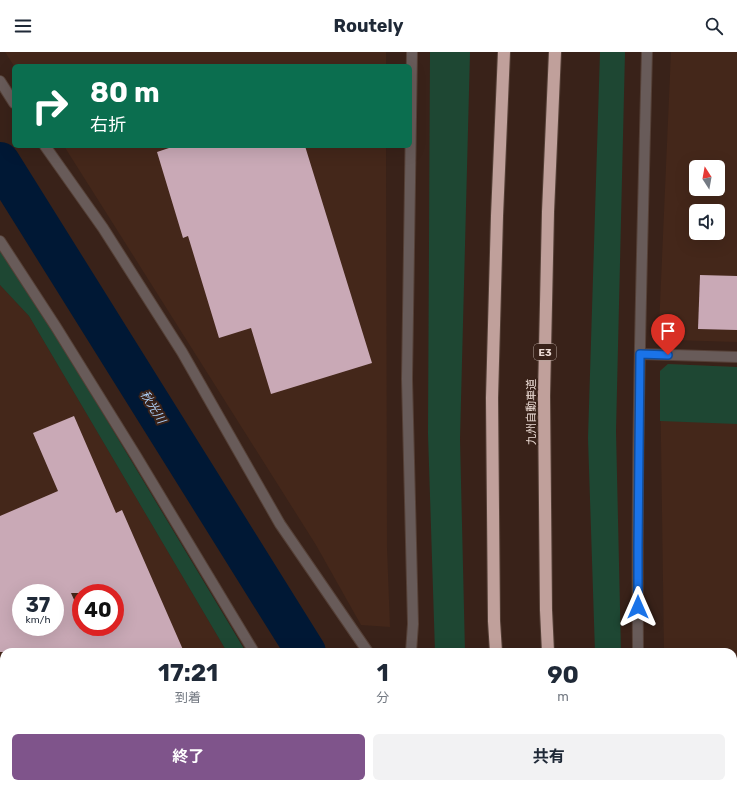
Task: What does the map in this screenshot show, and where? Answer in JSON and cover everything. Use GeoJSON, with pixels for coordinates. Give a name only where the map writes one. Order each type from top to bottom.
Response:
{"type":"FeatureCollection","features":[{"type":"Feature","properties":{"kind":"highway"},"geometry":{"type":"LineString","coordinates":[[496,648],[494,621],[492,398],[497,216],[504,52]]}},
{"type":"Feature","properties":{"kind":"highway","name":"九州自動車道"},"geometry":{"type":"LineString","coordinates":[[548,648],[546,610],[544,396],[548,212],[555,52]]}},
{"type":"Feature","properties":{"kind":"street"},"geometry":{"type":"LineString","coordinates":[[412,52],[412,64]]}},
{"type":"Feature","properties":{"kind":"street"},"geometry":{"type":"LineString","coordinates":[[638,648],[640,354],[647,52]]}},
{"type":"Feature","properties":{"kind":"street"},"geometry":{"type":"LineString","coordinates":[[0,81],[12,100]]}},
{"type":"Feature","properties":{"kind":"street"},"geometry":{"type":"LineString","coordinates":[[46,148],[103,228],[182,352],[280,524],[365,648]]}},
{"type":"Feature","properties":{"kind":"street"},"geometry":{"type":"LineString","coordinates":[[411,148],[407,379],[413,624],[411,648]]}},
{"type":"Feature","properties":{"kind":"street"},"geometry":{"type":"LineString","coordinates":[[0,241],[60,333],[252,648]]}},
{"type":"Feature","properties":{"kind":"street"},"geometry":{"type":"LineString","coordinates":[[640,354],[737,357]]}},
{"type":"Feature","properties":{"kind":"shaded area"},"geometry":{"type":"Polygon","coordinates":[[[5,52],[386,52],[386,64],[13,64],[5,52]]]}},
{"type":"Feature","properties":{"kind":"shaded area"},"geometry":{"type":"Polygon","coordinates":[[[671,52],[737,52],[737,342],[672,340],[659,327],[671,52]]]}},
{"type":"Feature","properties":{"kind":"shaded area"},"geometry":{"type":"Polygon","coordinates":[[[65,148],[386,148],[387,548],[390,627],[361,625],[316,545],[65,148]]]}},
{"type":"Feature","properties":{"kind":"shaded area"},"geometry":{"type":"Polygon","coordinates":[[[0,285],[29,316],[225,648],[0,648],[0,285]]]}},
{"type":"Feature","properties":{"kind":"shaded area"},"geometry":{"type":"Polygon","coordinates":[[[668,364],[737,367],[737,648],[664,648],[660,371],[668,364]]]}},
{"type":"Feature","properties":{"kind":"green space"},"geometry":{"type":"Polygon","coordinates":[[[430,52],[470,52],[460,439],[465,648],[435,648],[428,434],[430,52]]]}},
{"type":"Feature","properties":{"kind":"green space"},"geometry":{"type":"Polygon","coordinates":[[[600,52],[625,52],[616,431],[621,648],[595,648],[588,438],[600,52]]]}},
{"type":"Feature","properties":{"kind":"green space"},"geometry":{"type":"Polygon","coordinates":[[[0,248],[63,347],[244,648],[225,648],[29,316],[0,285],[0,248]]]}},
{"type":"Feature","properties":{"kind":"green space"},"geometry":{"type":"Polygon","coordinates":[[[668,364],[737,367],[737,424],[660,421],[660,371],[668,364]]]}},
{"type":"Feature","properties":{"kind":"building"},"geometry":{"type":"Polygon","coordinates":[[[169,148],[306,148],[372,363],[271,394],[251,328],[219,338],[188,236],[183,238],[157,152],[169,148]]]}},
{"type":"Feature","properties":{"kind":"building"},"geometry":{"type":"Polygon","coordinates":[[[700,275],[737,276],[737,330],[698,329],[700,275]]]}},
{"type":"Feature","properties":{"kind":"building"},"geometry":{"type":"Polygon","coordinates":[[[74,416],[116,513],[122,510],[182,648],[0,648],[0,516],[58,491],[33,433],[74,416]]]}},
{"type":"Feature","properties":{"kind":"waterway","name":"秋光川"},"geometry":{"type":"LineString","coordinates":[[0,162],[304,648]]}},
{"type":"Feature","properties":{"kind":"route"},"geometry":{"type":"LineString","coordinates":[[638,607],[640,354],[668,355]]}}]}
